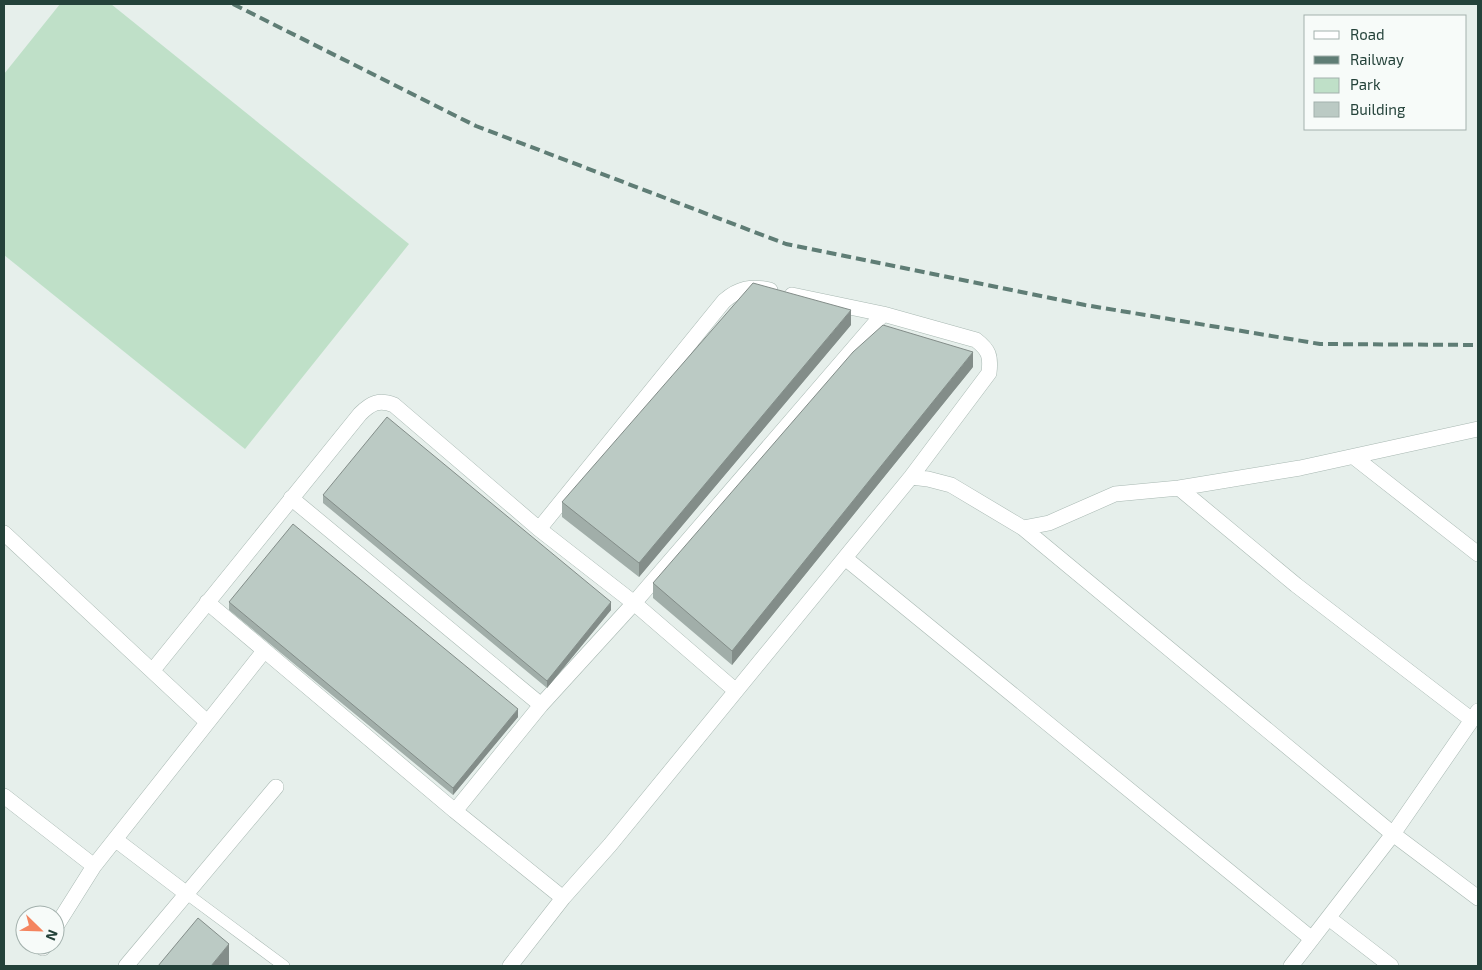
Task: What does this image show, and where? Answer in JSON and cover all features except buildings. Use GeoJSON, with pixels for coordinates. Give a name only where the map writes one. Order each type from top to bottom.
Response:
{"type":"FeatureCollection","features":[{"type":"Feature","properties":{"kind":"street"},"geometry":{"type":"LineString","coordinates":[[510,966],[563,898],[610,845],[911,477],[989,373],[991,359],[988,349],[976,340],[883,314],[757,288],[735,292],[724,302],[539,529]]}},
{"type":"Feature","properties":{"kind":"street"},"geometry":{"type":"LineString","coordinates":[[455,811],[541,705],[634,604],[883,314]]}},
{"type":"Feature","properties":{"kind":"street"},"geometry":{"type":"LineString","coordinates":[[153,670],[360,414],[370,404],[383,401],[394,404],[539,529],[634,604],[736,691]]}},
{"type":"Feature","properties":{"kind":"street"},"geometry":{"type":"LineString","coordinates":[[1023,528],[1049,522],[1115,494],[1179,488],[1354,457],[1478,429]]}},
{"type":"Feature","properties":{"kind":"street"},"geometry":{"type":"LineString","coordinates":[[1354,457],[1478,554]]}},
{"type":"Feature","properties":{"kind":"street"},"geometry":{"type":"LineString","coordinates":[[911,477],[928,478],[951,486],[1023,528],[1393,834],[1478,898]]}},
{"type":"Feature","properties":{"kind":"street"},"geometry":{"type":"LineString","coordinates":[[1179,488],[1296,585],[1475,716],[1393,834],[1330,919],[1291,966]]}},
{"type":"Feature","properties":{"kind":"street"},"geometry":{"type":"LineString","coordinates":[[291,498],[541,705]]}},
{"type":"Feature","properties":{"kind":"street"},"geometry":{"type":"LineString","coordinates":[[4,533],[207,722]]}},
{"type":"Feature","properties":{"kind":"street"},"geometry":{"type":"LineString","coordinates":[[845,558],[1312,939]]}},
{"type":"Feature","properties":{"kind":"street"},"geometry":{"type":"LineString","coordinates":[[207,602],[455,811],[563,898]]}},
{"type":"Feature","properties":{"kind":"street"},"geometry":{"type":"LineString","coordinates":[[65,912],[94,866],[264,651]]}},
{"type":"Feature","properties":{"kind":"street"},"geometry":{"type":"LineString","coordinates":[[126,966],[276,786]]}},
{"type":"Feature","properties":{"kind":"street"},"geometry":{"type":"LineString","coordinates":[[4,796],[94,866]]}},
{"type":"Feature","properties":{"kind":"street"},"geometry":{"type":"LineString","coordinates":[[116,840],[186,894]]}},
{"type":"Feature","properties":{"kind":"street"},"geometry":{"type":"LineString","coordinates":[[1330,919],[1391,966]]}},
{"type":"Feature","properties":{"kind":"lane"},"geometry":{"type":"LineString","coordinates":[[186,894],[284,966]]}},
{"type":"Feature","properties":{"kind":"green space"},"geometry":{"type":"Polygon","coordinates":[[[60,4],[111,4],[409,244],[245,449],[4,255],[4,74],[60,4]]]}},
{"type":"Feature","properties":{"kind":"railway"},"geometry":{"type":"LineString","coordinates":[[233,4],[476,126],[786,244],[1085,305],[1320,344],[1478,345]]}}]}
